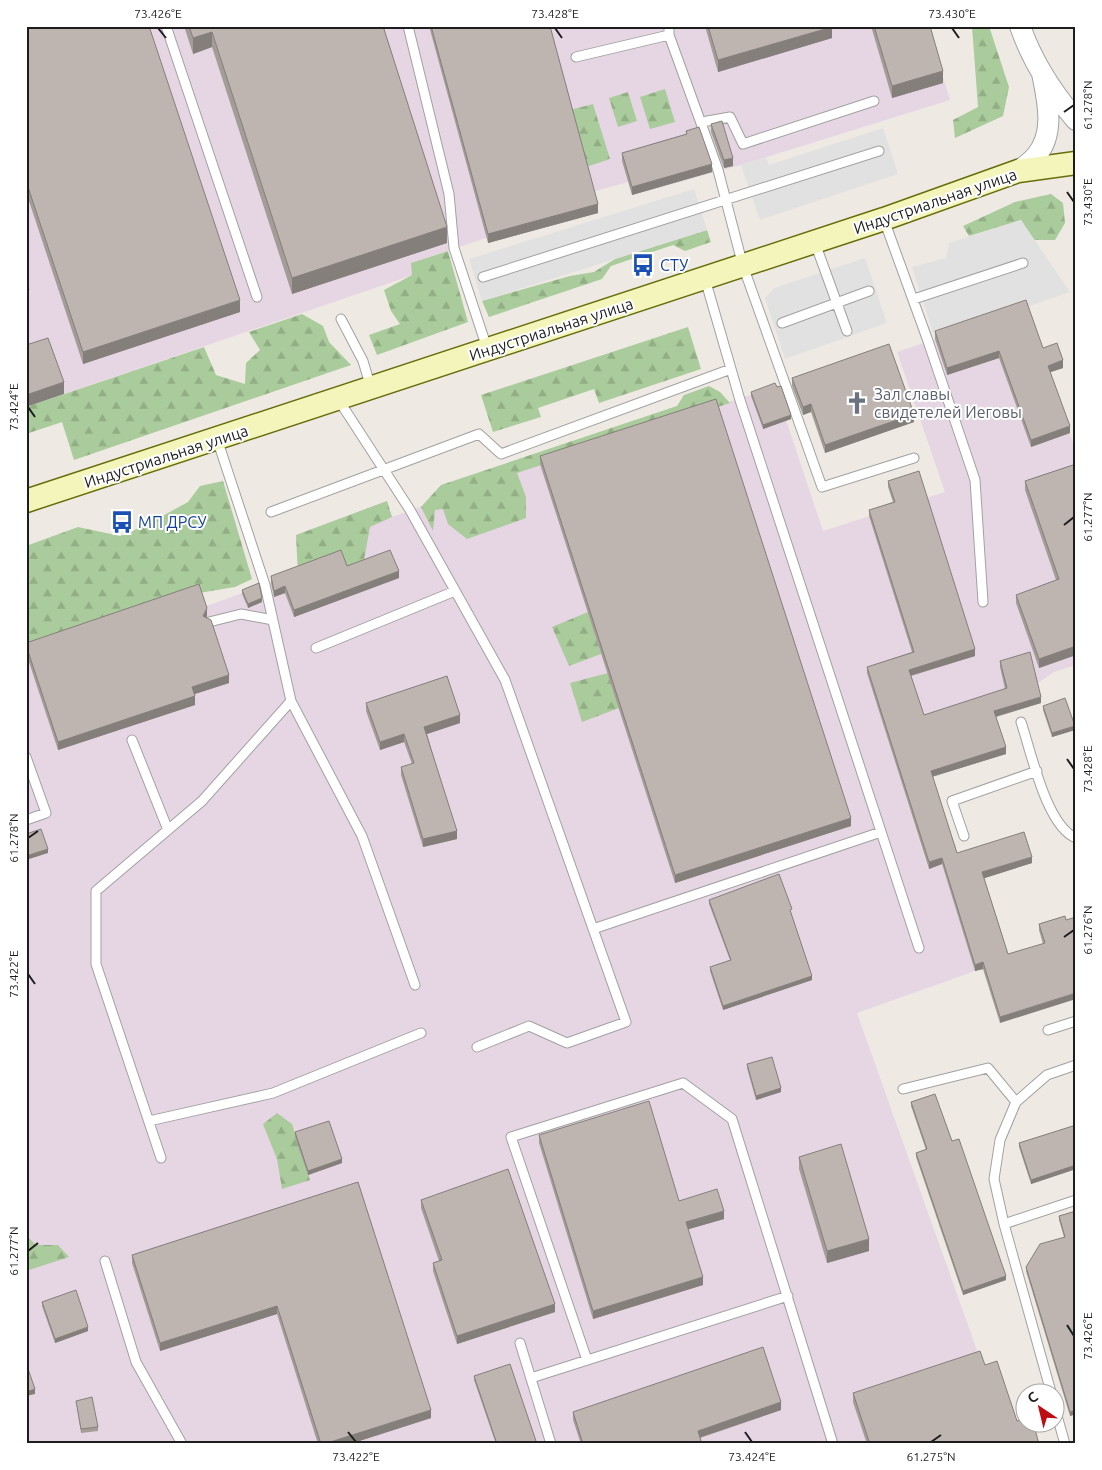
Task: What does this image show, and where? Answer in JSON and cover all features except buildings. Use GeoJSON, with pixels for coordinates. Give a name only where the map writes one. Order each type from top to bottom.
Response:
{"type":"FeatureCollection","features":[{"type":"Feature","properties":{"kind":"main road","name":"Индустриальная улица"},"geometry":{"type":"LineString","coordinates":[[26,501],[743,266],[1018,172],[1076,163]]}},
{"type":"Feature","properties":{"kind":"street"},"geometry":{"type":"LineString","coordinates":[[1020,26],[1042,73],[1060,102],[1076,120]]}},
{"type":"Feature","properties":{"kind":"street"},"geometry":{"type":"LineString","coordinates":[[1018,172],[1037,155],[1046,136],[1049,112],[1042,73]]}},
{"type":"Feature","properties":{"kind":"lane"},"geometry":{"type":"LineString","coordinates":[[166,26],[257,296]]}},
{"type":"Feature","properties":{"kind":"lane"},"geometry":{"type":"LineString","coordinates":[[408,26],[449,194],[454,248],[488,350]]}},
{"type":"Feature","properties":{"kind":"lane"},"geometry":{"type":"LineString","coordinates":[[576,57],[669,31],[727,198],[743,266],[822,487],[914,458]]}},
{"type":"Feature","properties":{"kind":"lane"},"geometry":{"type":"LineString","coordinates":[[702,122],[730,117],[743,144],[874,101]]}},
{"type":"Feature","properties":{"kind":"lane"},"geometry":{"type":"LineString","coordinates":[[483,277],[879,151]]}},
{"type":"Feature","properties":{"kind":"lane"},"geometry":{"type":"LineString","coordinates":[[884,219],[914,300],[975,480],[983,602]]}},
{"type":"Feature","properties":{"kind":"lane"},"geometry":{"type":"LineString","coordinates":[[814,242],[847,331]]}},
{"type":"Feature","properties":{"kind":"lane"},"geometry":{"type":"LineString","coordinates":[[914,300],[1023,263]]}},
{"type":"Feature","properties":{"kind":"lane"},"geometry":{"type":"LineString","coordinates":[[705,278],[731,369],[919,948]]}},
{"type":"Feature","properties":{"kind":"lane"},"geometry":{"type":"LineString","coordinates":[[782,323],[869,290]]}},
{"type":"Feature","properties":{"kind":"lane"},"geometry":{"type":"LineString","coordinates":[[341,319],[363,361],[371,388]]}},
{"type":"Feature","properties":{"kind":"lane"},"geometry":{"type":"LineString","coordinates":[[271,512],[479,434],[501,454],[731,369]]}},
{"type":"Feature","properties":{"kind":"lane"},"geometry":{"type":"LineString","coordinates":[[338,399],[410,510],[505,680],[626,1022],[567,1043],[529,1026],[477,1047]]}},
{"type":"Feature","properties":{"kind":"lane"},"geometry":{"type":"LineString","coordinates":[[216,439],[264,585],[292,701],[362,836],[415,985]]}},
{"type":"Feature","properties":{"kind":"lane"},"geometry":{"type":"LineString","coordinates":[[316,648],[455,591]]}},
{"type":"Feature","properties":{"kind":"lane"},"geometry":{"type":"LineString","coordinates":[[209,622],[241,614],[272,620]]}},
{"type":"Feature","properties":{"kind":"lane"},"geometry":{"type":"LineString","coordinates":[[161,1158],[96,964],[96,891],[202,801],[292,701]]}},
{"type":"Feature","properties":{"kind":"lane"},"geometry":{"type":"LineString","coordinates":[[1021,722],[1052,814],[1070,836],[1076,838]]}},
{"type":"Feature","properties":{"kind":"lane"},"geometry":{"type":"LineString","coordinates":[[132,740],[168,830]]}},
{"type":"Feature","properties":{"kind":"lane"},"geometry":{"type":"LineString","coordinates":[[26,757],[46,813],[26,820]]}},
{"type":"Feature","properties":{"kind":"lane"},"geometry":{"type":"LineString","coordinates":[[964,836],[952,801],[1037,771]]}},
{"type":"Feature","properties":{"kind":"lane"},"geometry":{"type":"LineString","coordinates":[[593,928],[882,832]]}},
{"type":"Feature","properties":{"kind":"lane"},"geometry":{"type":"LineString","coordinates":[[1048,1030],[1076,1021]]}},
{"type":"Feature","properties":{"kind":"lane"},"geometry":{"type":"LineString","coordinates":[[149,1121],[274,1093],[421,1033]]}},
{"type":"Feature","properties":{"kind":"lane"},"geometry":{"type":"LineString","coordinates":[[1048,1382],[1004,1224],[994,1180],[1000,1140],[1016,1102],[1047,1076],[1076,1065]]}},
{"type":"Feature","properties":{"kind":"lane"},"geometry":{"type":"LineString","coordinates":[[903,1089],[988,1068],[1016,1102]]}},
{"type":"Feature","properties":{"kind":"lane"},"geometry":{"type":"LineString","coordinates":[[588,1360],[511,1137],[684,1083],[732,1119],[833,1444]]}},
{"type":"Feature","properties":{"kind":"lane"},"geometry":{"type":"LineString","coordinates":[[1004,1224],[1076,1200]]}},
{"type":"Feature","properties":{"kind":"lane"},"geometry":{"type":"LineString","coordinates":[[106,1261],[136,1362],[182,1444]]}},
{"type":"Feature","properties":{"kind":"lane"},"geometry":{"type":"LineString","coordinates":[[531,1378],[788,1296]]}},
{"type":"Feature","properties":{"kind":"lane"},"geometry":{"type":"LineString","coordinates":[[520,1343],[552,1444]]}},
{"type":"Feature","properties":{"kind":"shaded area"},"geometry":{"type":"Polygon","coordinates":[[[26,26],[927,26],[950,100],[741,165],[632,195],[628,182],[592,192],[486,238],[411,263],[413,275],[26,407],[26,26]]]}},
{"type":"Feature","properties":{"kind":"shaded area"},"geometry":{"type":"Polygon","coordinates":[[[883,128],[898,174],[760,220],[741,165],[766,157],[769,165],[883,128]]]}},
{"type":"Feature","properties":{"kind":"shaded area"},"geometry":{"type":"Polygon","coordinates":[[[694,189],[707,230],[482,301],[469,259],[694,189]]]}},
{"type":"Feature","properties":{"kind":"shaded area"},"geometry":{"type":"Polygon","coordinates":[[[1021,220],[1070,292],[935,339],[912,267],[946,258],[949,243],[1021,220]]]}},
{"type":"Feature","properties":{"kind":"shaded area"},"geometry":{"type":"Polygon","coordinates":[[[865,258],[887,323],[785,359],[765,298],[774,288],[865,258]]]}},
{"type":"Feature","properties":{"kind":"shaded area"},"geometry":{"type":"Polygon","coordinates":[[[986,322],[1031,447],[1070,433],[1076,453],[1076,665],[1054,672],[1035,685],[886,733],[928,868],[942,864],[975,971],[857,1013],[985,1373],[1007,1444],[26,1444],[26,651],[204,607],[298,573],[296,535],[387,501],[392,517],[540,464],[775,387],[823,531],[945,492],[897,352],[986,322]]]}},
{"type":"Feature","properties":{"kind":"green space"},"geometry":{"type":"Polygon","coordinates":[[[972,26],[989,26],[1009,87],[1003,116],[955,138],[953,120],[978,107],[972,26]]]}},
{"type":"Feature","properties":{"kind":"green space"},"geometry":{"type":"Polygon","coordinates":[[[665,89],[675,122],[650,129],[640,97],[665,89]]]}},
{"type":"Feature","properties":{"kind":"green space"},"geometry":{"type":"Polygon","coordinates":[[[628,92],[637,121],[618,127],[609,98],[628,92]]]}},
{"type":"Feature","properties":{"kind":"green space"},"geometry":{"type":"Polygon","coordinates":[[[593,104],[610,159],[586,167],[570,110],[593,104]]]}},
{"type":"Feature","properties":{"kind":"green space"},"geometry":{"type":"Polygon","coordinates":[[[1051,194],[1063,203],[1065,223],[1055,240],[1034,240],[1021,220],[969,236],[963,226],[1015,202],[1051,194]]]}},
{"type":"Feature","properties":{"kind":"green space"},"geometry":{"type":"Polygon","coordinates":[[[707,230],[711,242],[685,251],[673,245],[611,266],[602,279],[489,317],[482,301],[570,276],[594,272],[615,259],[707,230]]]}},
{"type":"Feature","properties":{"kind":"green space"},"geometry":{"type":"Polygon","coordinates":[[[448,251],[468,322],[377,355],[369,335],[400,324],[391,311],[384,290],[412,275],[411,263],[448,251]]]}},
{"type":"Feature","properties":{"kind":"green space"},"geometry":{"type":"Polygon","coordinates":[[[302,314],[323,326],[329,342],[351,365],[74,460],[62,422],[26,434],[26,407],[204,347],[216,375],[245,384],[246,363],[260,350],[249,332],[302,314]]]}},
{"type":"Feature","properties":{"kind":"green space"},"geometry":{"type":"Polygon","coordinates":[[[688,327],[701,369],[599,403],[594,389],[538,408],[541,417],[493,432],[481,395],[688,327]]]}},
{"type":"Feature","properties":{"kind":"green space"},"geometry":{"type":"Polygon","coordinates":[[[709,386],[720,392],[730,403],[517,473],[526,497],[526,518],[467,539],[448,524],[443,509],[435,510],[433,531],[421,507],[441,485],[677,406],[684,395],[709,386]]]}},
{"type":"Feature","properties":{"kind":"green space"},"geometry":{"type":"Polygon","coordinates":[[[223,481],[252,579],[235,587],[199,593],[26,651],[26,546],[78,527],[120,536],[146,525],[188,502],[200,486],[223,481]]]}},
{"type":"Feature","properties":{"kind":"green space"},"geometry":{"type":"Polygon","coordinates":[[[387,501],[392,517],[370,527],[363,565],[298,573],[296,535],[387,501]]]}},
{"type":"Feature","properties":{"kind":"green space"},"geometry":{"type":"Polygon","coordinates":[[[588,612],[601,654],[569,666],[552,627],[588,612]]]}},
{"type":"Feature","properties":{"kind":"green space"},"geometry":{"type":"Polygon","coordinates":[[[608,673],[619,708],[582,722],[570,683],[608,673]]]}},
{"type":"Feature","properties":{"kind":"green space"},"geometry":{"type":"Polygon","coordinates":[[[277,1113],[292,1124],[310,1180],[282,1189],[277,1159],[263,1124],[277,1113]]]}},
{"type":"Feature","properties":{"kind":"green space"},"geometry":{"type":"Polygon","coordinates":[[[26,1235],[36,1245],[58,1245],[69,1257],[26,1271],[26,1235]]]}},
{"type":"Feature","properties":{"kind":"place","name":"СТУ"},"geometry":{"type":"Point","coordinates":[643,265]}},
{"type":"Feature","properties":{"kind":"place","name":"Зал славы свидетелей Иеговы"},"geometry":{"type":"Point","coordinates":[857,403]}},
{"type":"Feature","properties":{"kind":"place","name":"МП ДРСУ"},"geometry":{"type":"Point","coordinates":[122,522]}}]}
